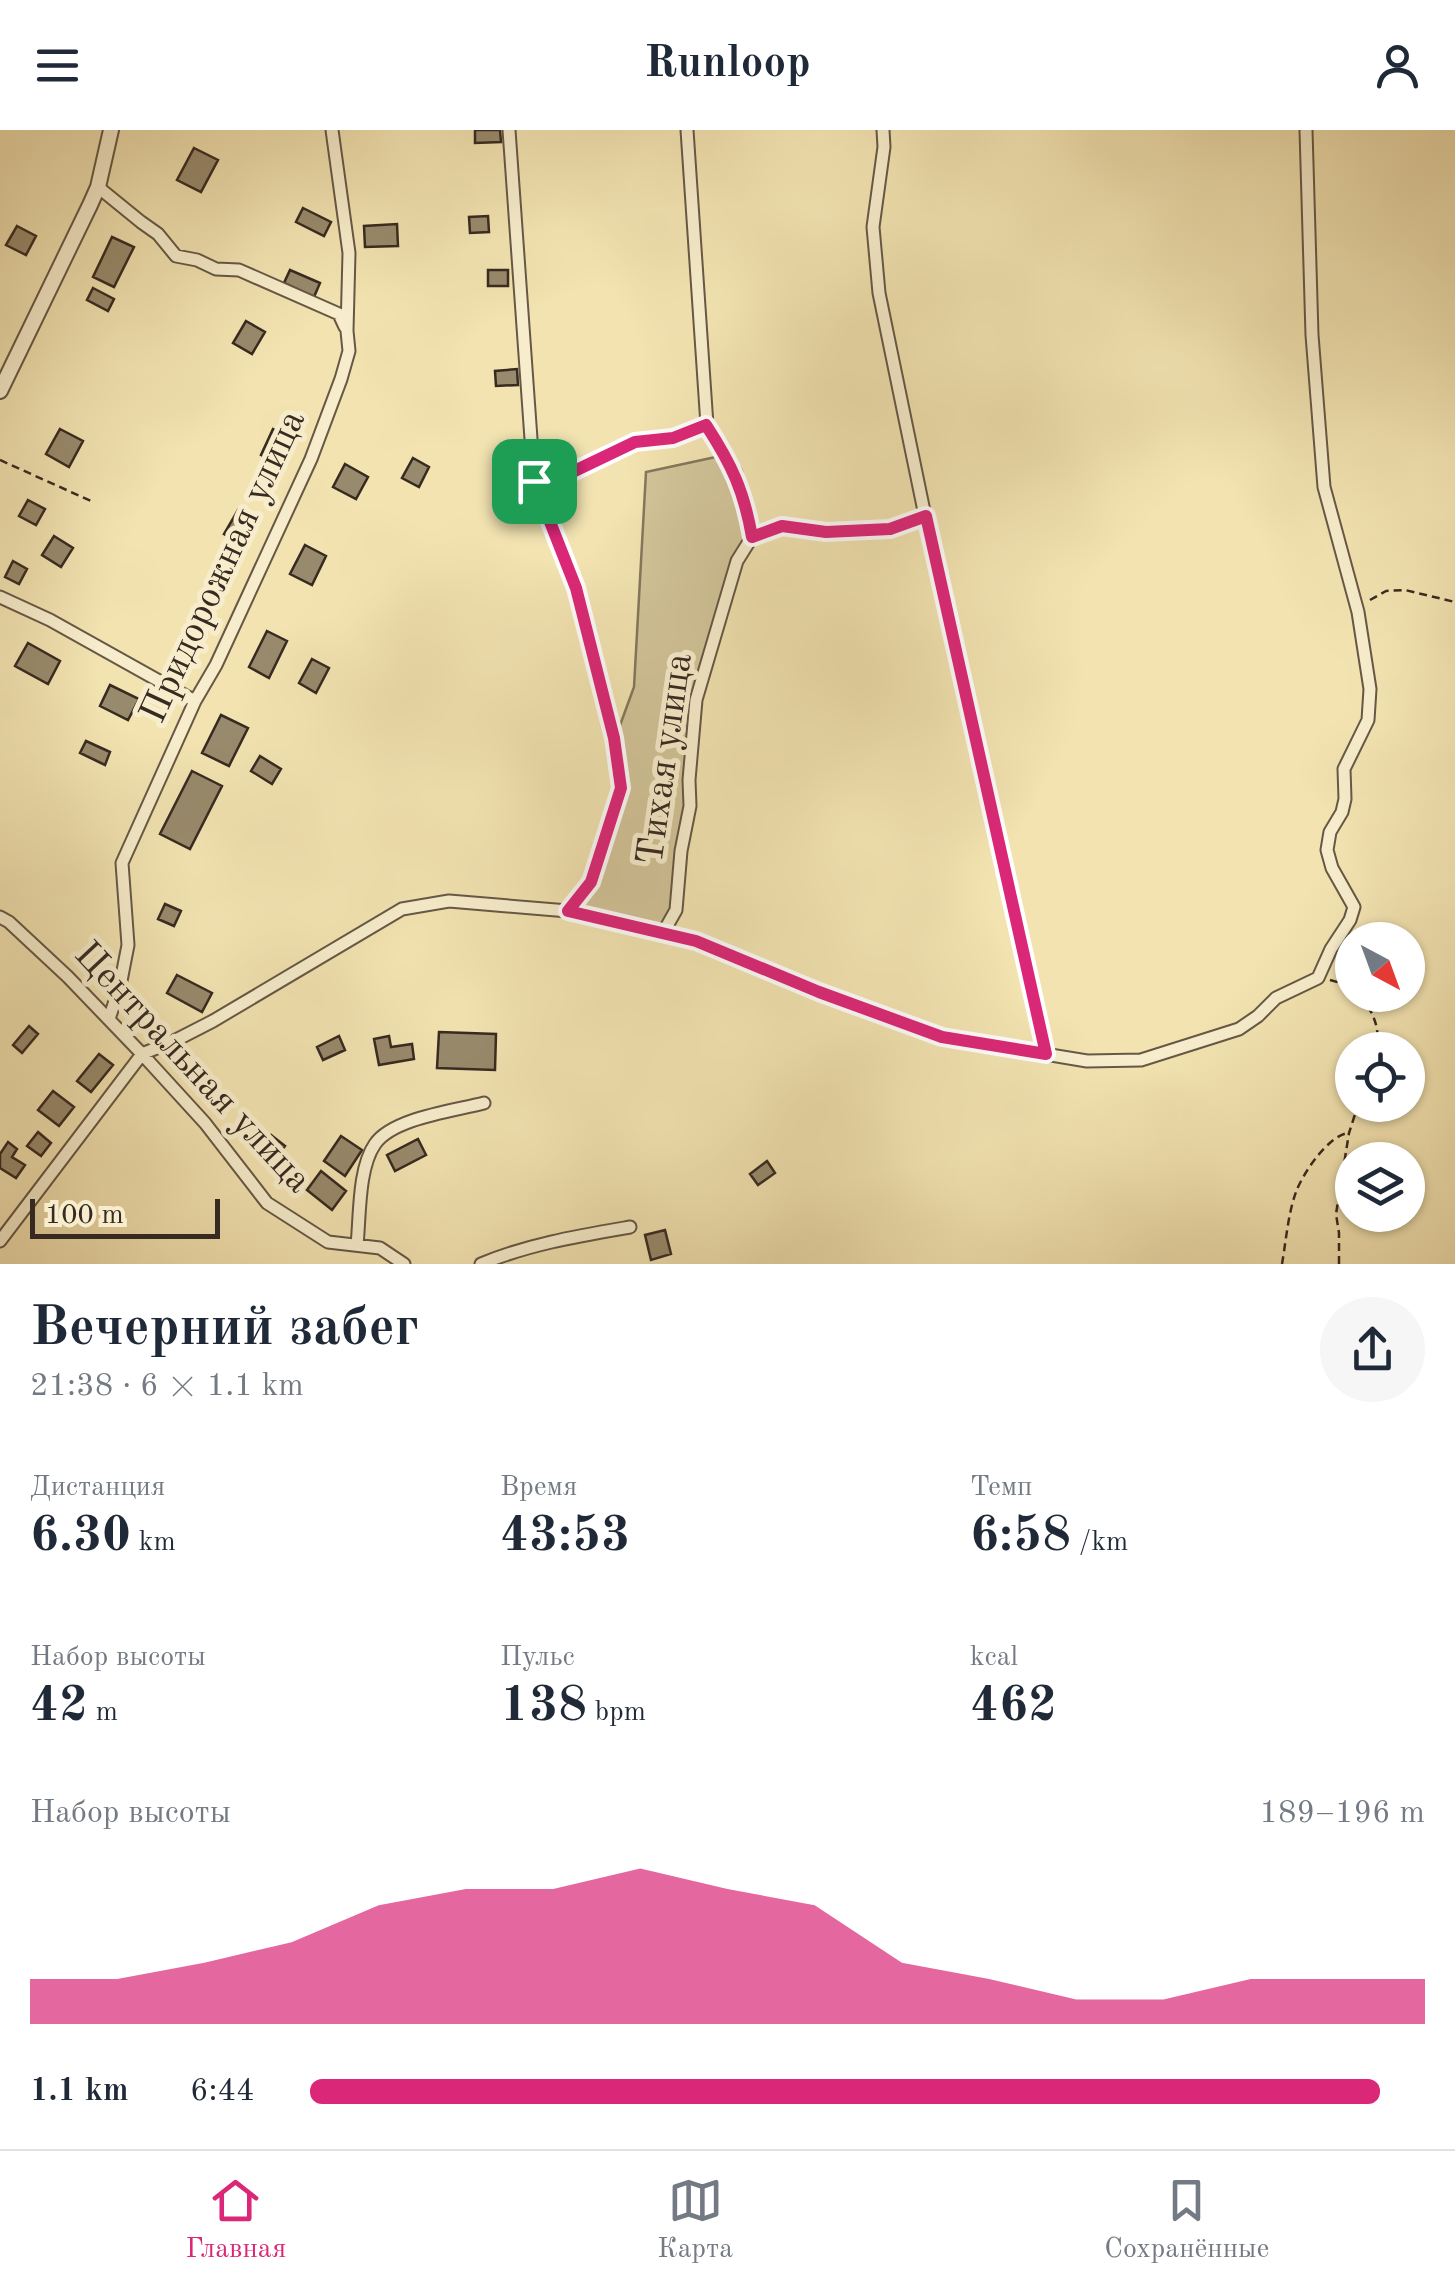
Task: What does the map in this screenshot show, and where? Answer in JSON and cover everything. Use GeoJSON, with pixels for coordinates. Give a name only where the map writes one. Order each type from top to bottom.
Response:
{"type":"FeatureCollection","features":[{"type":"Feature","properties":{"kind":"street"},"geometry":{"type":"LineString","coordinates":[[0,392],[98,187],[111,130]]}},
{"type":"Feature","properties":{"kind":"street","name":"Придорожная улица"},"geometry":{"type":"LineString","coordinates":[[109,1019],[128,945],[122,862],[311,459],[349,352],[349,253],[332,130]]}},
{"type":"Feature","properties":{"kind":"street"},"geometry":{"type":"LineString","coordinates":[[508,130],[534,481],[576,588],[614,738],[621,788],[591,882],[568,911]]}},
{"type":"Feature","properties":{"kind":"street"},"geometry":{"type":"LineString","coordinates":[[687,130],[706,425],[736,473],[752,537],[782,526],[826,532],[890,529],[926,516]]}},
{"type":"Feature","properties":{"kind":"street"},"geometry":{"type":"LineString","coordinates":[[883,130],[873,227],[879,293],[1046,1054]]}},
{"type":"Feature","properties":{"kind":"street"},"geometry":{"type":"LineString","coordinates":[[0,1242],[142,1054],[213,1021],[402,909],[449,901],[568,911],[696,941],[942,1037],[1086,1061],[1141,1060],[1239,1029],[1276,998],[1318,978],[1354,907],[1332,868],[1327,850],[1330,832],[1345,800],[1344,769],[1363,733],[1370,708],[1370,689],[1358,612],[1324,487],[1312,335],[1306,130]]}},
{"type":"Feature","properties":{"kind":"street"},"geometry":{"type":"LineString","coordinates":[[98,187],[158,234],[176,256],[216,269],[240,270],[340,314],[347,331]]}},
{"type":"Feature","properties":{"kind":"street"},"geometry":{"type":"LineString","coordinates":[[534,481],[562,477],[635,442],[673,438],[706,425]]}},
{"type":"Feature","properties":{"kind":"street","name":"Тихая улица"},"geometry":{"type":"LineString","coordinates":[[664,933],[676,910],[690,806],[696,700],[736,561],[752,537]]}},
{"type":"Feature","properties":{"kind":"street"},"geometry":{"type":"LineString","coordinates":[[0,597],[50,620],[195,702]]}},
{"type":"Feature","properties":{"kind":"street","name":"Центральная улица"},"geometry":{"type":"LineString","coordinates":[[0,918],[68,977],[142,1054],[205,1123],[267,1203],[328,1242],[380,1248],[404,1264]]}},
{"type":"Feature","properties":{"kind":"street"},"geometry":{"type":"LineString","coordinates":[[357,1245],[364,1172],[375,1144],[398,1126],[484,1103]]}},
{"type":"Feature","properties":{"kind":"street"},"geometry":{"type":"LineString","coordinates":[[480,1264],[551,1240],[630,1227]]}},
{"type":"Feature","properties":{"kind":"path"},"geometry":{"type":"LineString","coordinates":[[0,460],[91,502]]}},
{"type":"Feature","properties":{"kind":"path"},"geometry":{"type":"LineString","coordinates":[[1358,612],[1386,591],[1405,590],[1455,602]]}},
{"type":"Feature","properties":{"kind":"path"},"geometry":{"type":"LineString","coordinates":[[1318,978],[1335,981]]}},
{"type":"Feature","properties":{"kind":"path"},"geometry":{"type":"LineString","coordinates":[[1339,1264],[1336,1214],[1353,1122]]}},
{"type":"Feature","properties":{"kind":"path"},"geometry":{"type":"LineString","coordinates":[[1282,1264],[1296,1192],[1326,1148],[1340,1134],[1350,1133]]}},
{"type":"Feature","properties":{"kind":"shaded area"},"geometry":{"type":"Polygon","coordinates":[[[725,455],[752,537],[737,561],[696,700],[676,910],[663,933],[568,911],[591,881],[621,788],[615,739],[634,687],[646,472],[725,455]]]}},
{"type":"Feature","properties":{"kind":"building"},"geometry":{"type":"Polygon","coordinates":[[[475,130],[500,130],[501,142],[475,143],[475,130]]]}},
{"type":"Feature","properties":{"kind":"building"},"geometry":{"type":"Polygon","coordinates":[[[194,148],[218,160],[201,192],[177,180],[194,148]]]}},
{"type":"Feature","properties":{"kind":"building"},"geometry":{"type":"Polygon","coordinates":[[[303,208],[331,222],[324,236],[296,222],[303,208]]]}},
{"type":"Feature","properties":{"kind":"building"},"geometry":{"type":"Polygon","coordinates":[[[488,216],[489,232],[470,233],[469,217],[488,216]]]}},
{"type":"Feature","properties":{"kind":"building"},"geometry":{"type":"Polygon","coordinates":[[[397,224],[398,246],[365,247],[364,226],[397,224]]]}},
{"type":"Feature","properties":{"kind":"building"},"geometry":{"type":"Polygon","coordinates":[[[17,226],[36,236],[26,255],[6,245],[17,226]]]}},
{"type":"Feature","properties":{"kind":"building"},"geometry":{"type":"Polygon","coordinates":[[[112,237],[134,247],[114,287],[93,277],[112,237]]]}},
{"type":"Feature","properties":{"kind":"building"},"geometry":{"type":"Polygon","coordinates":[[[290,270],[320,283],[314,297],[284,283],[290,270]]]}},
{"type":"Feature","properties":{"kind":"building"},"geometry":{"type":"Polygon","coordinates":[[[488,270],[508,270],[508,286],[488,286],[488,270]]]}},
{"type":"Feature","properties":{"kind":"building"},"geometry":{"type":"Polygon","coordinates":[[[93,288],[114,299],[108,311],[87,300],[93,288]]]}},
{"type":"Feature","properties":{"kind":"building"},"geometry":{"type":"Polygon","coordinates":[[[246,321],[265,332],[252,354],[233,343],[246,321]]]}},
{"type":"Feature","properties":{"kind":"building"},"geometry":{"type":"Polygon","coordinates":[[[517,369],[518,385],[496,386],[495,371],[517,369]]]}},
{"type":"Feature","properties":{"kind":"building"},"geometry":{"type":"Polygon","coordinates":[[[60,429],[83,441],[69,467],[46,454],[60,429]]]}},
{"type":"Feature","properties":{"kind":"building"},"geometry":{"type":"Polygon","coordinates":[[[273,429],[297,441],[284,467],[261,455],[273,429]]]}},
{"type":"Feature","properties":{"kind":"building"},"geometry":{"type":"Polygon","coordinates":[[[413,458],[429,467],[419,487],[402,478],[413,458]]]}},
{"type":"Feature","properties":{"kind":"building"},"geometry":{"type":"Polygon","coordinates":[[[345,464],[368,477],[356,499],[333,487],[345,464]]]}},
{"type":"Feature","properties":{"kind":"building"},"geometry":{"type":"Polygon","coordinates":[[[28,500],[45,509],[36,525],[19,516],[28,500]]]}},
{"type":"Feature","properties":{"kind":"building"},"geometry":{"type":"Polygon","coordinates":[[[238,510],[259,522],[245,546],[224,534],[238,510]]]}},
{"type":"Feature","properties":{"kind":"building"},"geometry":{"type":"Polygon","coordinates":[[[54,536],[73,548],[61,567],[42,555],[54,536]]]}},
{"type":"Feature","properties":{"kind":"building"},"geometry":{"type":"Polygon","coordinates":[[[305,545],[326,556],[312,585],[290,574],[305,545]]]}},
{"type":"Feature","properties":{"kind":"building"},"geometry":{"type":"Polygon","coordinates":[[[13,561],[27,569],[19,584],[5,577],[13,561]]]}},
{"type":"Feature","properties":{"kind":"building"},"geometry":{"type":"Polygon","coordinates":[[[267,631],[287,641],[269,678],[249,667],[267,631]]]}},
{"type":"Feature","properties":{"kind":"building"},"geometry":{"type":"Polygon","coordinates":[[[28,643],[60,661],[48,684],[15,666],[28,643]]]}},
{"type":"Feature","properties":{"kind":"building"},"geometry":{"type":"Polygon","coordinates":[[[312,659],[329,668],[316,693],[299,683],[312,659]]]}},
{"type":"Feature","properties":{"kind":"building"},"geometry":{"type":"Polygon","coordinates":[[[110,685],[139,699],[128,720],[100,706],[110,685]]]}},
{"type":"Feature","properties":{"kind":"building"},"geometry":{"type":"Polygon","coordinates":[[[221,715],[248,728],[229,766],[202,753],[221,715]]]}},
{"type":"Feature","properties":{"kind":"building"},"geometry":{"type":"Polygon","coordinates":[[[86,741],[110,752],[105,765],[80,753],[86,741]]]}},
{"type":"Feature","properties":{"kind":"building"},"geometry":{"type":"Polygon","coordinates":[[[260,756],[281,769],[272,784],[251,771],[260,756]]]}},
{"type":"Feature","properties":{"kind":"building"},"geometry":{"type":"Polygon","coordinates":[[[192,771],[222,786],[190,849],[160,834],[192,771]]]}},
{"type":"Feature","properties":{"kind":"building"},"geometry":{"type":"Polygon","coordinates":[[[165,904],[181,911],[174,926],[158,919],[165,904]]]}},
{"type":"Feature","properties":{"kind":"building"},"geometry":{"type":"Polygon","coordinates":[[[177,975],[212,993],[202,1012],[167,993],[177,975]]]}},
{"type":"Feature","properties":{"kind":"building"},"geometry":{"type":"Polygon","coordinates":[[[29,1026],[38,1034],[22,1053],[13,1045],[29,1026]]]}},
{"type":"Feature","properties":{"kind":"building"},"geometry":{"type":"Polygon","coordinates":[[[439,1032],[496,1034],[495,1070],[437,1068],[439,1032]]]}},
{"type":"Feature","properties":{"kind":"building"},"geometry":{"type":"Polygon","coordinates":[[[339,1036],[345,1050],[323,1060],[317,1047],[339,1036]]]}},
{"type":"Feature","properties":{"kind":"building"},"geometry":{"type":"Polygon","coordinates":[[[389,1036],[391,1047],[412,1044],[414,1059],[379,1065],[374,1039],[389,1036]]]}},
{"type":"Feature","properties":{"kind":"building"},"geometry":{"type":"Polygon","coordinates":[[[99,1054],[113,1065],[91,1092],[77,1081],[99,1054]]]}},
{"type":"Feature","properties":{"kind":"building"},"geometry":{"type":"Polygon","coordinates":[[[53,1091],[74,1107],[59,1126],[38,1110],[53,1091]]]}},
{"type":"Feature","properties":{"kind":"building"},"geometry":{"type":"Polygon","coordinates":[[[38,1132],[51,1143],[41,1156],[27,1146],[38,1132]]]}},
{"type":"Feature","properties":{"kind":"building"},"geometry":{"type":"Polygon","coordinates":[[[271,1135],[285,1146],[274,1160],[260,1149],[271,1135]]]}},
{"type":"Feature","properties":{"kind":"building"},"geometry":{"type":"Polygon","coordinates":[[[341,1136],[362,1150],[345,1176],[324,1161],[341,1136]]]}},
{"type":"Feature","properties":{"kind":"building"},"geometry":{"type":"Polygon","coordinates":[[[418,1139],[426,1155],[395,1171],[387,1155],[418,1139]]]}},
{"type":"Feature","properties":{"kind":"building"},"geometry":{"type":"Polygon","coordinates":[[[8,1142],[17,1149],[12,1157],[25,1165],[16,1178],[0,1168],[0,1154],[8,1142]]]}},
{"type":"Feature","properties":{"kind":"building"},"geometry":{"type":"Polygon","coordinates":[[[767,1161],[775,1173],[758,1185],[750,1174],[767,1161]]]}},
{"type":"Feature","properties":{"kind":"building"},"geometry":{"type":"Polygon","coordinates":[[[321,1171],[346,1191],[332,1210],[307,1190],[321,1171]]]}},
{"type":"Feature","properties":{"kind":"building"},"geometry":{"type":"Polygon","coordinates":[[[665,1230],[671,1254],[651,1260],[645,1235],[665,1230]]]}},
{"type":"Feature","properties":{"kind":"route"},"geometry":{"type":"LineString","coordinates":[[706,425],[736,473],[752,537],[782,526],[826,532],[890,529],[926,516],[1046,1054],[942,1037],[696,941],[568,911],[591,882],[621,788],[614,738],[576,588],[534,481],[562,477],[635,442],[673,438],[706,425]]}}]}
